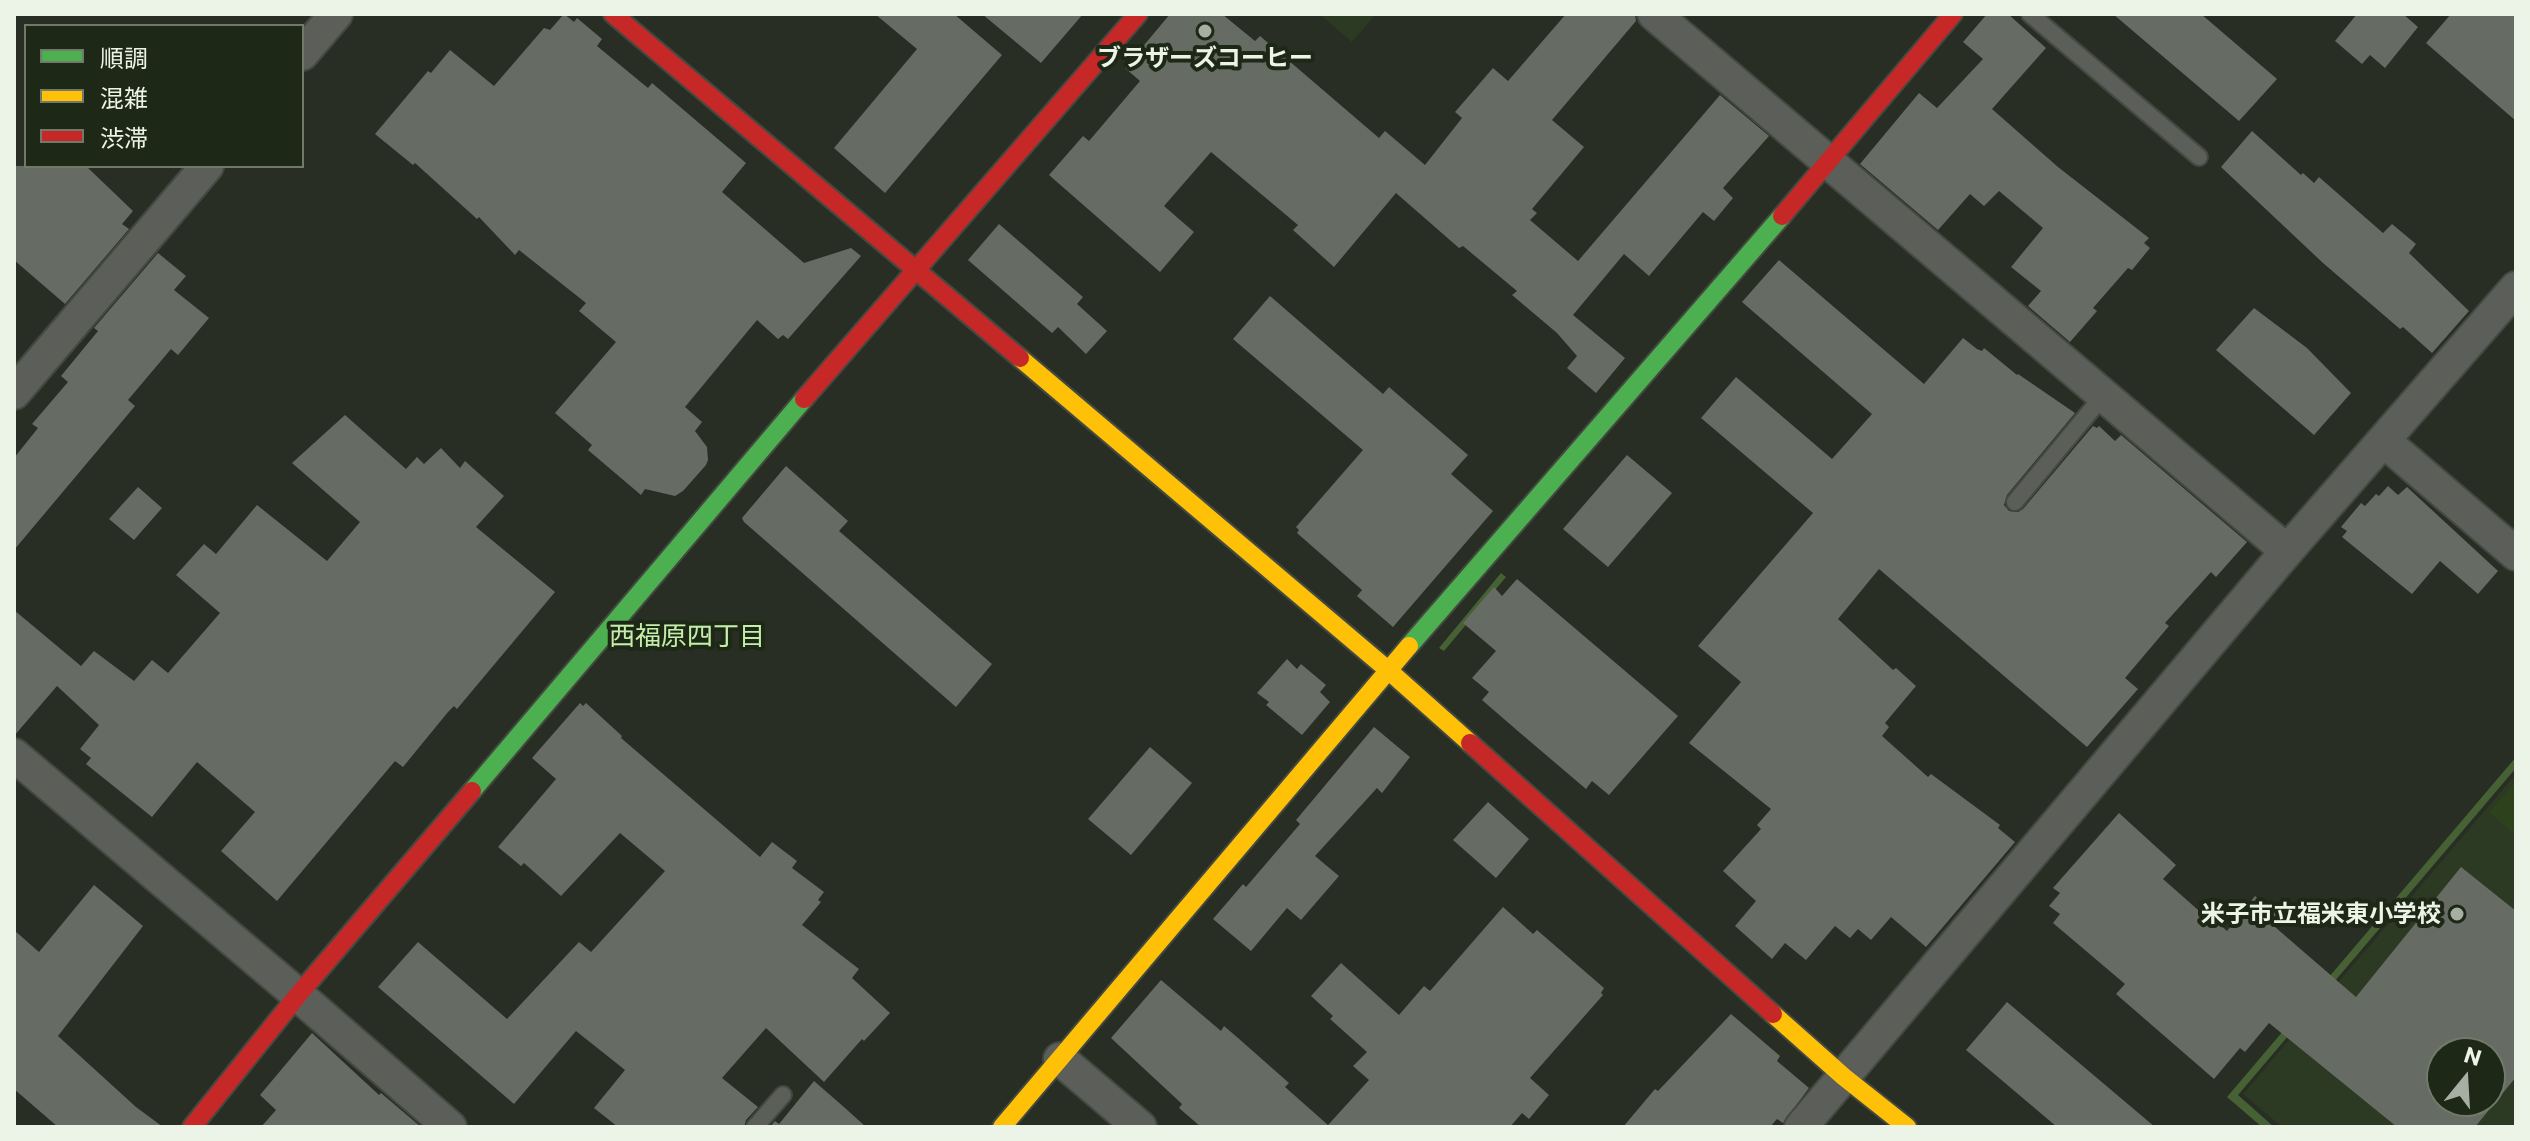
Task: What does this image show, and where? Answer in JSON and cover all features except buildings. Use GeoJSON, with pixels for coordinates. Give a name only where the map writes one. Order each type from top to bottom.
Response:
{"type":"FeatureCollection","features":[{"type":"Feature","properties":{"kind":"street"},"geometry":{"type":"LineString","coordinates":[[304,52],[336,14]]}},
{"type":"Feature","properties":{"kind":"street"},"geometry":{"type":"LineString","coordinates":[[613,14],[1388,670],[1844,1077],[1907,1127]]}},
{"type":"Feature","properties":{"kind":"street"},"geometry":{"type":"LineString","coordinates":[[192,1127],[298,995],[915,270],[1138,14]]}},
{"type":"Feature","properties":{"kind":"street"},"geometry":{"type":"LineString","coordinates":[[1654,14],[2287,551]]}},
{"type":"Feature","properties":{"kind":"street"},"geometry":{"type":"LineString","coordinates":[[1002,1127],[1388,670],[1828,163],[1953,14]]}},
{"type":"Feature","properties":{"kind":"street"},"geometry":{"type":"LineString","coordinates":[[14,393],[205,168]]}},
{"type":"Feature","properties":{"kind":"street"},"geometry":{"type":"LineString","coordinates":[[1801,1127],[2287,551],[2516,288]]}},
{"type":"Feature","properties":{"kind":"street"},"geometry":{"type":"LineString","coordinates":[[2384,441],[2516,554]]}},
{"type":"Feature","properties":{"kind":"street"},"geometry":{"type":"LineString","coordinates":[[14,755],[450,1127]]}},
{"type":"Feature","properties":{"kind":"street"},"geometry":{"type":"LineString","coordinates":[[1060,1059],[1140,1127]]}},
{"type":"Feature","properties":{"kind":"lane"},"geometry":{"type":"LineString","coordinates":[[2030,14],[2199,157]]}},
{"type":"Feature","properties":{"kind":"lane"},"geometry":{"type":"LineString","coordinates":[[2015,502],[2103,396]]}},
{"type":"Feature","properties":{"kind":"lane"},"geometry":{"type":"LineString","coordinates":[[755,1127],[783,1095]]}},
{"type":"Feature","properties":{"kind":"shaded area"},"geometry":{"type":"Polygon","coordinates":[[[1319,14],[1376,14],[1352,42],[1319,14]]]}},
{"type":"Feature","properties":{"kind":"shaded area"},"geometry":{"type":"Polygon","coordinates":[[[1501,573],[1506,577],[1444,651],[1439,648],[1501,573]]]}},
{"type":"Feature","properties":{"kind":"shaded area"},"geometry":{"type":"Polygon","coordinates":[[[2516,757],[2516,768],[2238,1095],[2274,1127],[2262,1127],[2227,1097],[2516,757]]]}},
{"type":"Feature","properties":{"kind":"shaded area","name":"米子市立福米東小学校"},"geometry":{"type":"Polygon","coordinates":[[[2516,774],[2516,1127],[2282,1127],[2243,1094],[2516,774]]]}},
{"type":"Feature","properties":{"kind":"shaded area"},"geometry":{"type":"Polygon","coordinates":[[[2516,781],[2516,836],[2489,812],[2516,781]]]}},
{"type":"Feature","properties":{"kind":"traffic: fast"},"geometry":{"type":"LineString","coordinates":[[1409,646],[1782,216]]}},
{"type":"Feature","properties":{"kind":"traffic: fast"},"geometry":{"type":"LineString","coordinates":[[472,791],[804,399]]}},
{"type":"Feature","properties":{"kind":"traffic: slow"},"geometry":{"type":"LineString","coordinates":[[1020,358],[1470,743]]}},
{"type":"Feature","properties":{"kind":"traffic: slow"},"geometry":{"type":"LineString","coordinates":[[1002,1127],[1409,646]]}},
{"type":"Feature","properties":{"kind":"traffic: slow"},"geometry":{"type":"LineString","coordinates":[[1773,1014],[1907,1127]]}},
{"type":"Feature","properties":{"kind":"traffic: jam"},"geometry":{"type":"LineString","coordinates":[[613,14],[1020,358]]}},
{"type":"Feature","properties":{"kind":"traffic: jam"},"geometry":{"type":"LineString","coordinates":[[804,399],[1138,14]]}},
{"type":"Feature","properties":{"kind":"traffic: jam"},"geometry":{"type":"LineString","coordinates":[[1782,216],[1953,14]]}},
{"type":"Feature","properties":{"kind":"traffic: jam"},"geometry":{"type":"LineString","coordinates":[[1470,743],[1773,1014]]}},
{"type":"Feature","properties":{"kind":"traffic: jam"},"geometry":{"type":"LineString","coordinates":[[192,1127],[298,995],[472,791]]}},
{"type":"Feature","properties":{"kind":"place","name":"ブラザーズコーヒー"},"geometry":{"type":"Point","coordinates":[1205,31]}},
{"type":"Feature","properties":{"kind":"place","name":"米子市立福米東小学校"},"geometry":{"type":"Point","coordinates":[2457,914]}},
{"type":"Feature","properties":{"kind":"district","name":"西福原四丁目"},"geometry":{"type":"Point","coordinates":[687,636]}}]}
